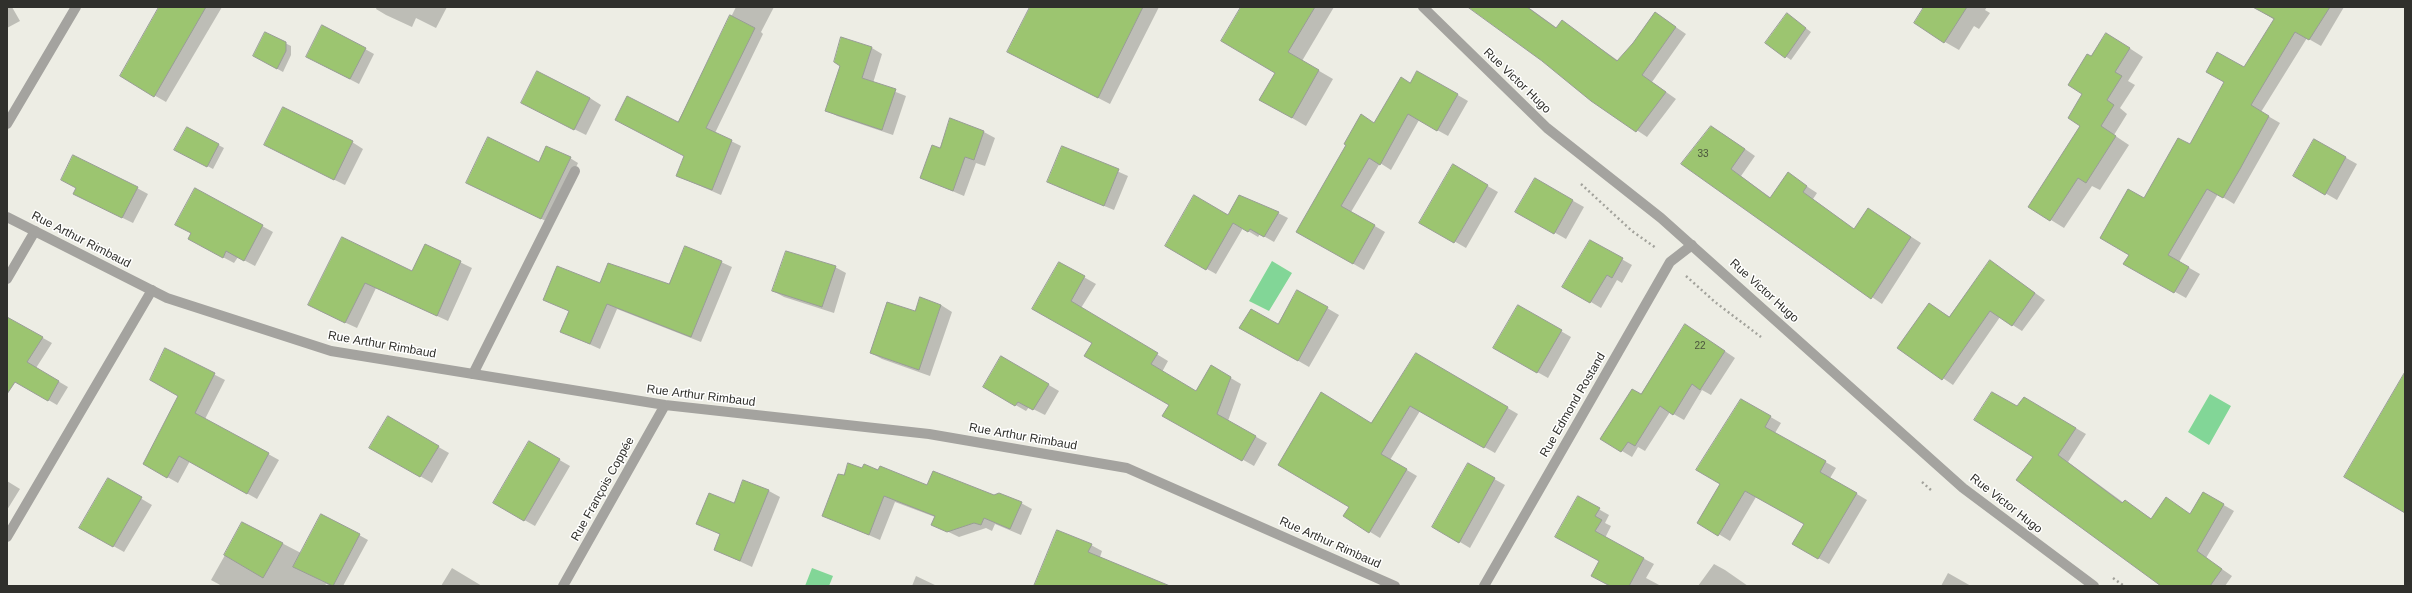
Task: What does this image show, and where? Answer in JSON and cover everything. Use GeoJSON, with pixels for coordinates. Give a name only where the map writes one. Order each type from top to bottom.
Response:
{"type":"FeatureCollection","features":[{"type":"Feature","properties":{"kind":"street"},"geometry":{"type":"LineString","coordinates":[[7,124],[76,7]]}},
{"type":"Feature","properties":{"kind":"street","name":"Rue Victor Hugo"},"geometry":{"type":"LineString","coordinates":[[1423,7],[1547,128],[1692,245],[1963,488],[2094,586]]}},
{"type":"Feature","properties":{"kind":"street"},"geometry":{"type":"LineString","coordinates":[[473,374],[575,171]]}},
{"type":"Feature","properties":{"kind":"street","name":"Rue Arthur Rimbaud"},"geometry":{"type":"LineString","coordinates":[[7,218],[168,298],[331,351],[665,405],[929,434],[1127,468],[1395,586]]}},
{"type":"Feature","properties":{"kind":"street"},"geometry":{"type":"LineString","coordinates":[[7,279],[35,231]]}},
{"type":"Feature","properties":{"kind":"street","name":"Rue Edmond Rostand"},"geometry":{"type":"LineString","coordinates":[[1484,586],[1670,262],[1692,245]]}},
{"type":"Feature","properties":{"kind":"street"},"geometry":{"type":"LineString","coordinates":[[7,537],[152,290]]}},
{"type":"Feature","properties":{"kind":"street","name":"Rue François Coppée"},"geometry":{"type":"LineString","coordinates":[[563,586],[665,405]]}},
{"type":"Feature","properties":{"kind":"path"},"geometry":{"type":"LineString","coordinates":[[1579,182],[1632,231],[1715,302],[1766,342]]}},
{"type":"Feature","properties":{"kind":"path"},"geometry":{"type":"LineString","coordinates":[[1917,477],[1934,492]]}},
{"type":"Feature","properties":{"kind":"shaded area"},"geometry":{"type":"Polygon","coordinates":[[[1272,261],[1292,273],[1269,311],[1249,301],[1272,261]]]}},
{"type":"Feature","properties":{"kind":"shaded area"},"geometry":{"type":"Polygon","coordinates":[[[2210,394],[2231,406],[2209,445],[2188,432],[2210,394]]]}},
{"type":"Feature","properties":{"kind":"shaded area"},"geometry":{"type":"Polygon","coordinates":[[[812,568],[833,576],[829,586],[805,586],[812,568]]]}},
{"type":"Feature","properties":{"kind":"building"},"geometry":{"type":"Polygon","coordinates":[[[159,7],[206,7],[154,97],[120,76],[159,7]]]}},
{"type":"Feature","properties":{"kind":"building"},"geometry":{"type":"Polygon","coordinates":[[[1030,7],[1143,7],[1098,98],[1007,52],[1030,7]]]}},
{"type":"Feature","properties":{"kind":"building"},"geometry":{"type":"Polygon","coordinates":[[[1241,7],[1315,7],[1288,52],[1319,70],[1292,118],[1259,100],[1275,73],[1221,41],[1241,7]]]}},
{"type":"Feature","properties":{"kind":"building"},"geometry":{"type":"Polygon","coordinates":[[[1468,7],[1527,7],[1556,28],[1562,20],[1617,61],[1633,43],[1655,12],[1676,27],[1642,75],[1666,92],[1636,132],[1591,101],[1542,61],[1468,7]]]}},
{"type":"Feature","properties":{"kind":"building"},"geometry":{"type":"Polygon","coordinates":[[[1924,7],[1967,7],[1944,43],[1914,23],[1924,7]]]}},
{"type":"Feature","properties":{"kind":"building"},"geometry":{"type":"Polygon","coordinates":[[[2253,7],[2330,7],[2309,40],[2295,32],[2251,105],[2269,116],[2240,169],[2223,198],[2207,189],[2168,255],[2189,267],[2174,293],[2123,264],[2129,255],[2100,238],[2128,189],[2144,198],[2178,138],[2190,144],[2224,82],[2206,72],[2217,52],[2244,67],[2274,19],[2253,7]]]}},
{"type":"Feature","properties":{"kind":"building"},"geometry":{"type":"Polygon","coordinates":[[[1787,13],[1806,28],[1785,58],[1765,43],[1787,13]]]}},
{"type":"Feature","properties":{"kind":"building"},"geometry":{"type":"Polygon","coordinates":[[[730,15],[755,28],[706,128],[732,140],[712,190],[676,176],[684,156],[615,120],[627,96],[678,122],[730,15]]]}},
{"type":"Feature","properties":{"kind":"building"},"geometry":{"type":"Polygon","coordinates":[[[322,25],[366,48],[350,79],[306,57],[322,25]]]}},
{"type":"Feature","properties":{"kind":"building"},"geometry":{"type":"Polygon","coordinates":[[[265,32],[286,42],[286,51],[277,69],[253,56],[265,32]]]}},
{"type":"Feature","properties":{"kind":"building"},"geometry":{"type":"Polygon","coordinates":[[[2106,33],[2130,48],[2115,72],[2122,76],[2107,100],[2114,105],[2101,126],[2116,136],[2086,183],[2078,178],[2050,221],[2028,207],[2080,126],[2068,118],[2082,94],[2068,85],[2087,54],[2091,56],[2106,33]]]}},
{"type":"Feature","properties":{"kind":"building"},"geometry":{"type":"Polygon","coordinates":[[[841,37],[872,47],[862,78],[896,89],[882,130],[825,111],[840,66],[834,62],[841,37]]]}},
{"type":"Feature","properties":{"kind":"building"},"geometry":{"type":"Polygon","coordinates":[[[537,71],[590,98],[574,130],[521,103],[537,71]]]}},
{"type":"Feature","properties":{"kind":"building"},"geometry":{"type":"Polygon","coordinates":[[[1417,71],[1458,94],[1437,131],[1408,114],[1380,165],[1369,158],[1341,206],[1375,225],[1353,264],[1296,232],[1346,145],[1344,144],[1361,114],[1374,123],[1401,77],[1410,83],[1417,71]]]}},
{"type":"Feature","properties":{"kind":"building"},"geometry":{"type":"Polygon","coordinates":[[[283,107],[353,141],[334,180],[264,145],[283,107]]]}},
{"type":"Feature","properties":{"kind":"building"},"geometry":{"type":"Polygon","coordinates":[[[950,118],[984,131],[974,160],[965,157],[953,191],[920,178],[932,145],[940,148],[950,118]]]}},
{"type":"Feature","properties":{"kind":"building"},"geometry":{"type":"Polygon","coordinates":[[[1711,126],[1745,149],[1731,169],[1770,198],[1788,172],[1807,186],[1803,192],[1854,229],[1868,208],[1911,237],[1871,299],[1681,164],[1711,126]]]}},
{"type":"Feature","properties":{"kind":"building"},"geometry":{"type":"Polygon","coordinates":[[[187,127],[219,144],[207,167],[174,150],[187,127]]]}},
{"type":"Feature","properties":{"kind":"building"},"geometry":{"type":"Polygon","coordinates":[[[488,137],[539,162],[546,146],[571,157],[541,219],[466,183],[488,137]]]}},
{"type":"Feature","properties":{"kind":"building"},"geometry":{"type":"Polygon","coordinates":[[[2314,139],[2346,157],[2325,195],[2293,176],[2314,139]]]}},
{"type":"Feature","properties":{"kind":"building"},"geometry":{"type":"Polygon","coordinates":[[[1062,146],[1119,169],[1104,206],[1047,182],[1062,146]]]}},
{"type":"Feature","properties":{"kind":"building"},"geometry":{"type":"Polygon","coordinates":[[[73,155],[138,187],[122,218],[73,194],[76,188],[61,180],[73,155]]]}},
{"type":"Feature","properties":{"kind":"building"},"geometry":{"type":"Polygon","coordinates":[[[1453,164],[1488,185],[1454,243],[1419,223],[1453,164]]]}},
{"type":"Feature","properties":{"kind":"building"},"geometry":{"type":"Polygon","coordinates":[[[1535,178],[1573,200],[1554,234],[1515,212],[1535,178]]]}},
{"type":"Feature","properties":{"kind":"building"},"geometry":{"type":"Polygon","coordinates":[[[195,188],[263,225],[244,261],[226,251],[223,258],[188,239],[191,233],[175,225],[195,188]]]}},
{"type":"Feature","properties":{"kind":"building"},"geometry":{"type":"Polygon","coordinates":[[[1194,195],[1228,215],[1239,195],[1279,212],[1264,237],[1250,229],[1248,232],[1233,223],[1206,270],[1165,246],[1194,195]]]}},
{"type":"Feature","properties":{"kind":"building"},"geometry":{"type":"Polygon","coordinates":[[[342,237],[412,271],[425,244],[461,261],[437,316],[365,283],[345,323],[308,305],[342,237]]]}},
{"type":"Feature","properties":{"kind":"building"},"geometry":{"type":"Polygon","coordinates":[[[1590,240],[1623,258],[1612,278],[1607,275],[1590,303],[1562,287],[1590,240]]]}},
{"type":"Feature","properties":{"kind":"building"},"geometry":{"type":"Polygon","coordinates":[[[685,246],[722,261],[691,337],[607,304],[590,344],[560,332],[569,311],[543,300],[557,266],[600,283],[608,263],[669,284],[685,246]]]}},
{"type":"Feature","properties":{"kind":"building"},"geometry":{"type":"Polygon","coordinates":[[[786,251],[836,266],[822,307],[772,291],[786,251]]]}},
{"type":"Feature","properties":{"kind":"building"},"geometry":{"type":"Polygon","coordinates":[[[1990,260],[2035,293],[2012,326],[1990,311],[1942,380],[1897,348],[1929,303],[1949,317],[1990,260]]]}},
{"type":"Feature","properties":{"kind":"building"},"geometry":{"type":"Polygon","coordinates":[[[1059,262],[1085,276],[1071,301],[1158,353],[1151,364],[1196,391],[1211,365],[1231,377],[1217,414],[1256,436],[1242,461],[1162,416],[1169,405],[1084,356],[1092,343],[1032,309],[1059,262]]]}},
{"type":"Feature","properties":{"kind":"building"},"geometry":{"type":"Polygon","coordinates":[[[1297,290],[1328,307],[1298,361],[1239,328],[1251,309],[1278,324],[1297,290]]]}},
{"type":"Feature","properties":{"kind":"building"},"geometry":{"type":"Polygon","coordinates":[[[920,297],[941,305],[919,370],[870,353],[887,302],[915,311],[920,297]]]}},
{"type":"Feature","properties":{"kind":"building"},"geometry":{"type":"Polygon","coordinates":[[[1518,305],[1562,330],[1537,373],[1493,348],[1518,305]]]}},
{"type":"Feature","properties":{"kind":"building"},"geometry":{"type":"Polygon","coordinates":[[[7,317],[43,337],[27,362],[59,381],[48,401],[15,382],[7,394],[7,317]]]}},
{"type":"Feature","properties":{"kind":"building"},"geometry":{"type":"Polygon","coordinates":[[[1685,324],[1725,351],[1700,390],[1692,384],[1673,415],[1660,406],[1635,446],[1628,442],[1621,452],[1600,439],[1632,389],[1641,394],[1685,324]]]}},
{"type":"Feature","properties":{"kind":"building"},"geometry":{"type":"Polygon","coordinates":[[[165,348],[215,373],[195,413],[269,453],[247,494],[179,456],[167,478],[143,464],[178,396],[150,380],[165,348]]]}},
{"type":"Feature","properties":{"kind":"building"},"geometry":{"type":"Polygon","coordinates":[[[1416,353],[1508,407],[1484,448],[1410,406],[1381,454],[1407,469],[1369,533],[1343,516],[1349,507],[1278,465],[1321,392],[1371,423],[1416,353]]]}},
{"type":"Feature","properties":{"kind":"building"},"geometry":{"type":"Polygon","coordinates":[[[1001,356],[1049,384],[1033,410],[1018,402],[1015,406],[983,387],[1001,356]]]}},
{"type":"Feature","properties":{"kind":"building"},"geometry":{"type":"Polygon","coordinates":[[[2405,372],[2405,513],[2344,477],[2405,372]]]}},
{"type":"Feature","properties":{"kind":"building"},"geometry":{"type":"Polygon","coordinates":[[[1992,392],[2017,406],[2024,397],[2076,428],[2058,455],[2122,503],[2125,500],[2151,519],[2166,497],[2190,514],[2203,492],[2224,504],[2197,551],[2222,569],[2210,586],[2161,586],[2016,480],[2033,457],[1974,420],[1992,392]]]}},
{"type":"Feature","properties":{"kind":"building"},"geometry":{"type":"Polygon","coordinates":[[[1741,399],[1771,416],[1765,427],[1826,461],[1820,472],[1857,493],[1818,559],[1792,544],[1804,524],[1745,491],[1718,536],[1697,523],[1720,484],[1696,470],[1741,399]]]}},
{"type":"Feature","properties":{"kind":"building"},"geometry":{"type":"Polygon","coordinates":[[[388,416],[439,446],[420,477],[369,448],[388,416]]]}},
{"type":"Feature","properties":{"kind":"building"},"geometry":{"type":"Polygon","coordinates":[[[529,441],[560,459],[524,521],[493,503],[529,441]]]}},
{"type":"Feature","properties":{"kind":"building"},"geometry":{"type":"Polygon","coordinates":[[[848,463],[862,468],[864,464],[878,470],[880,466],[927,485],[933,471],[994,495],[999,493],[1022,502],[1010,529],[984,518],[981,525],[974,523],[947,532],[931,525],[935,516],[884,496],[869,535],[822,516],[838,474],[844,475],[848,463]]]}},
{"type":"Feature","properties":{"kind":"building"},"geometry":{"type":"Polygon","coordinates":[[[1468,463],[1495,478],[1459,543],[1432,527],[1468,463]]]}},
{"type":"Feature","properties":{"kind":"building"},"geometry":{"type":"Polygon","coordinates":[[[108,478],[142,497],[113,547],[79,528],[108,478]]]}},
{"type":"Feature","properties":{"kind":"building"},"geometry":{"type":"Polygon","coordinates":[[[743,480],[769,490],[740,561],[714,550],[720,534],[696,524],[709,493],[734,503],[743,480]]]}},
{"type":"Feature","properties":{"kind":"building"},"geometry":{"type":"Polygon","coordinates":[[[1578,496],[1600,508],[1595,516],[1602,520],[1595,531],[1644,558],[1629,586],[1610,586],[1591,576],[1599,561],[1555,537],[1578,496]]]}},
{"type":"Feature","properties":{"kind":"building"},"geometry":{"type":"Polygon","coordinates":[[[321,514],[360,534],[333,586],[293,567],[321,514]]]}},
{"type":"Feature","properties":{"kind":"building"},"geometry":{"type":"Polygon","coordinates":[[[242,522],[283,543],[263,578],[224,555],[242,522]]]}},
{"type":"Feature","properties":{"kind":"building"},"geometry":{"type":"Polygon","coordinates":[[[1057,530],[1092,544],[1088,552],[1170,586],[1034,586],[1057,530]]]}}]}
